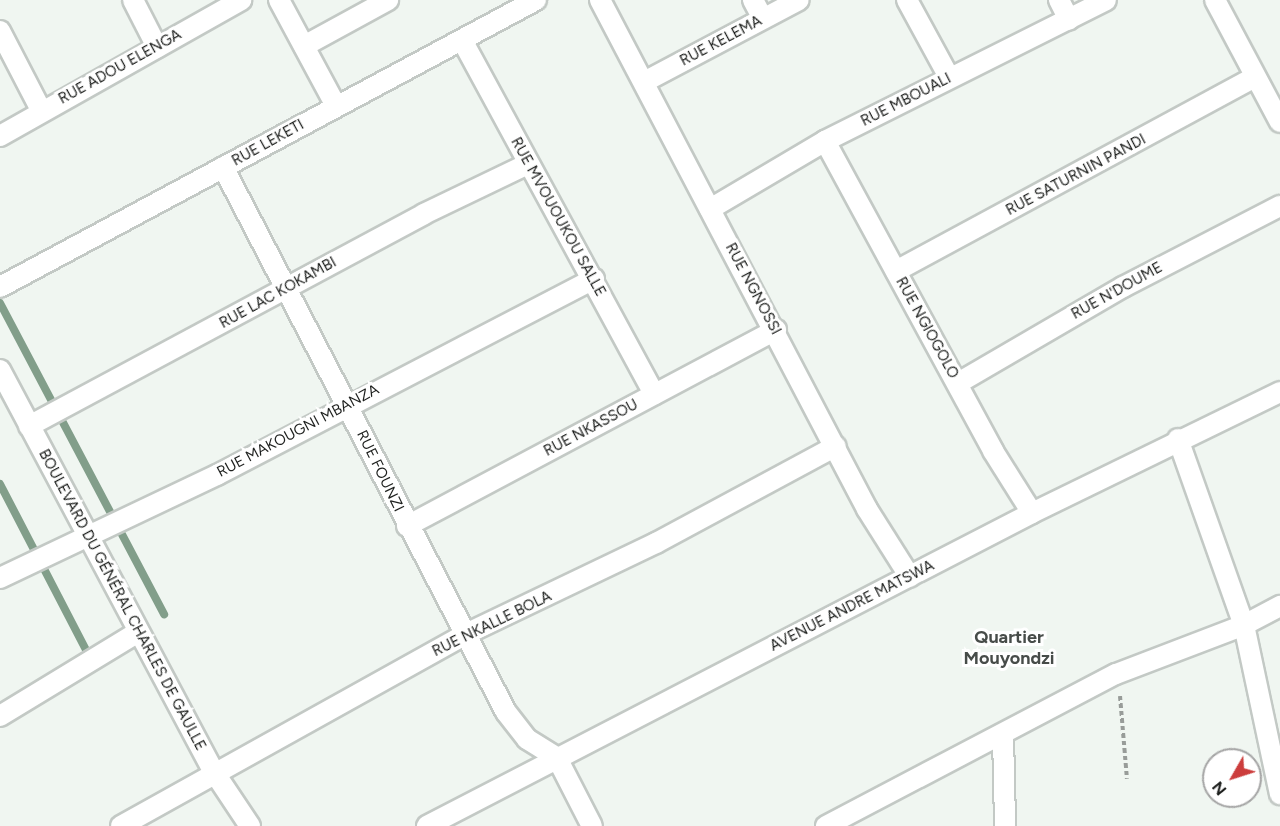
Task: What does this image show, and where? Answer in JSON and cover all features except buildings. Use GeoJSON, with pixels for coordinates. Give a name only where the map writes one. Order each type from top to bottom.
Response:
{"type":"FeatureCollection","features":[{"type":"Feature","properties":{"kind":"street"},"geometry":{"type":"LineString","coordinates":[[133,0],[157,47]]}},
{"type":"Feature","properties":{"kind":"street","name":"RUE ADOU ELENGA"},"geometry":{"type":"LineString","coordinates":[[0,136],[41,110],[241,0]]}},
{"type":"Feature","properties":{"kind":"street"},"geometry":{"type":"LineString","coordinates":[[279,0],[336,106]]}},
{"type":"Feature","properties":{"kind":"street"},"geometry":{"type":"LineString","coordinates":[[304,46],[388,0]]}},
{"type":"Feature","properties":{"kind":"street","name":"RUE LEKETI"},"geometry":{"type":"LineString","coordinates":[[0,287],[536,0]]}},
{"type":"Feature","properties":{"kind":"street","name":"RUE NGNOSSI"},"geometry":{"type":"LineString","coordinates":[[600,0],[776,330],[867,509],[910,576]]}},
{"type":"Feature","properties":{"kind":"street"},"geometry":{"type":"LineString","coordinates":[[753,0],[763,19]]}},
{"type":"Feature","properties":{"kind":"street","name":"RUE KELEMA"},"geometry":{"type":"LineString","coordinates":[[644,82],[799,0]]}},
{"type":"Feature","properties":{"kind":"street"},"geometry":{"type":"LineString","coordinates":[[907,0],[949,77]]}},
{"type":"Feature","properties":{"kind":"street"},"geometry":{"type":"LineString","coordinates":[[1059,0],[1069,20]]}},
{"type":"Feature","properties":{"kind":"street","name":"RUE MBOUALI"},"geometry":{"type":"LineString","coordinates":[[710,209],[825,141],[1106,0]]}},
{"type":"Feature","properties":{"kind":"street"},"geometry":{"type":"LineString","coordinates":[[1215,0],[1280,122]]}},
{"type":"Feature","properties":{"kind":"street"},"geometry":{"type":"LineString","coordinates":[[0,31],[41,110]]}},
{"type":"Feature","properties":{"kind":"street","name":"RUE MVOUOUKOU SALLE"},"geometry":{"type":"LineString","coordinates":[[462,40],[528,164],[594,279],[654,394]]}},
{"type":"Feature","properties":{"kind":"street","name":"RUE SATURNIN PANDI"},"geometry":{"type":"LineString","coordinates":[[896,271],[1255,77]]}},
{"type":"Feature","properties":{"kind":"street","name":"RUE NGIOGOLO"},"geometry":{"type":"LineString","coordinates":[[825,141],[993,451],[1032,513]]}},
{"type":"Feature","properties":{"kind":"street","name":"RUE LAC KOKAMBI"},"geometry":{"type":"LineString","coordinates":[[29,426],[424,214],[528,164]]}},
{"type":"Feature","properties":{"kind":"street","name":"RUE FOUNZI"},"geometry":{"type":"LineString","coordinates":[[223,167],[284,290],[347,405],[407,526],[506,712],[527,739],[557,758]]}},
{"type":"Feature","properties":{"kind":"street","name":"RUE N'DOUME"},"geometry":{"type":"LineString","coordinates":[[958,383],[1123,286],[1280,206]]}},
{"type":"Feature","properties":{"kind":"street","name":"RUE MAKOUGNI MBANZA"},"geometry":{"type":"LineString","coordinates":[[0,578],[217,474],[594,279]]}},
{"type":"Feature","properties":{"kind":"street","name":"RUE NKASSOU"},"geometry":{"type":"LineString","coordinates":[[407,526],[776,330]]}},
{"type":"Feature","properties":{"kind":"street","name":"BOULEVARD DU GÉNÉRAL CHARLES DE GAULLE"},"geometry":{"type":"LineString","coordinates":[[0,370],[214,772],[250,826]]}},
{"type":"Feature","properties":{"kind":"street","name":"AVENUE ANDRE MATSWA"},"geometry":{"type":"LineString","coordinates":[[427,826],[1032,513],[1178,439],[1280,392]]}},
{"type":"Feature","properties":{"kind":"street"},"geometry":{"type":"LineString","coordinates":[[1178,439],[1244,625],[1280,794]]}},
{"type":"Feature","properties":{"kind":"street","name":"RUE NKALLE BOLA"},"geometry":{"type":"LineString","coordinates":[[121,826],[214,772],[466,634],[656,543],[836,446]]}},
{"type":"Feature","properties":{"kind":"street"},"geometry":{"type":"LineString","coordinates":[[826,826],[1116,674],[1244,625],[1280,606]]}},
{"type":"Feature","properties":{"kind":"street"},"geometry":{"type":"LineString","coordinates":[[0,716],[138,632]]}},
{"type":"Feature","properties":{"kind":"street"},"geometry":{"type":"LineString","coordinates":[[1002,735],[1005,826]]}},
{"type":"Feature","properties":{"kind":"street"},"geometry":{"type":"LineString","coordinates":[[557,758],[592,826]]}},
{"type":"Feature","properties":{"kind":"path"},"geometry":{"type":"LineString","coordinates":[[1116,674],[1125,728],[1127,779]]}},
{"type":"Feature","properties":{"kind":"waterway"},"geometry":{"type":"LineString","coordinates":[[0,303],[164,614]]}},
{"type":"Feature","properties":{"kind":"waterway"},"geometry":{"type":"LineString","coordinates":[[0,484],[86,650]]}},
{"type":"Feature","properties":{"kind":"district","name":"Quartier Mouyondzi"},"geometry":{"type":"Point","coordinates":[1009,648]}}]}
